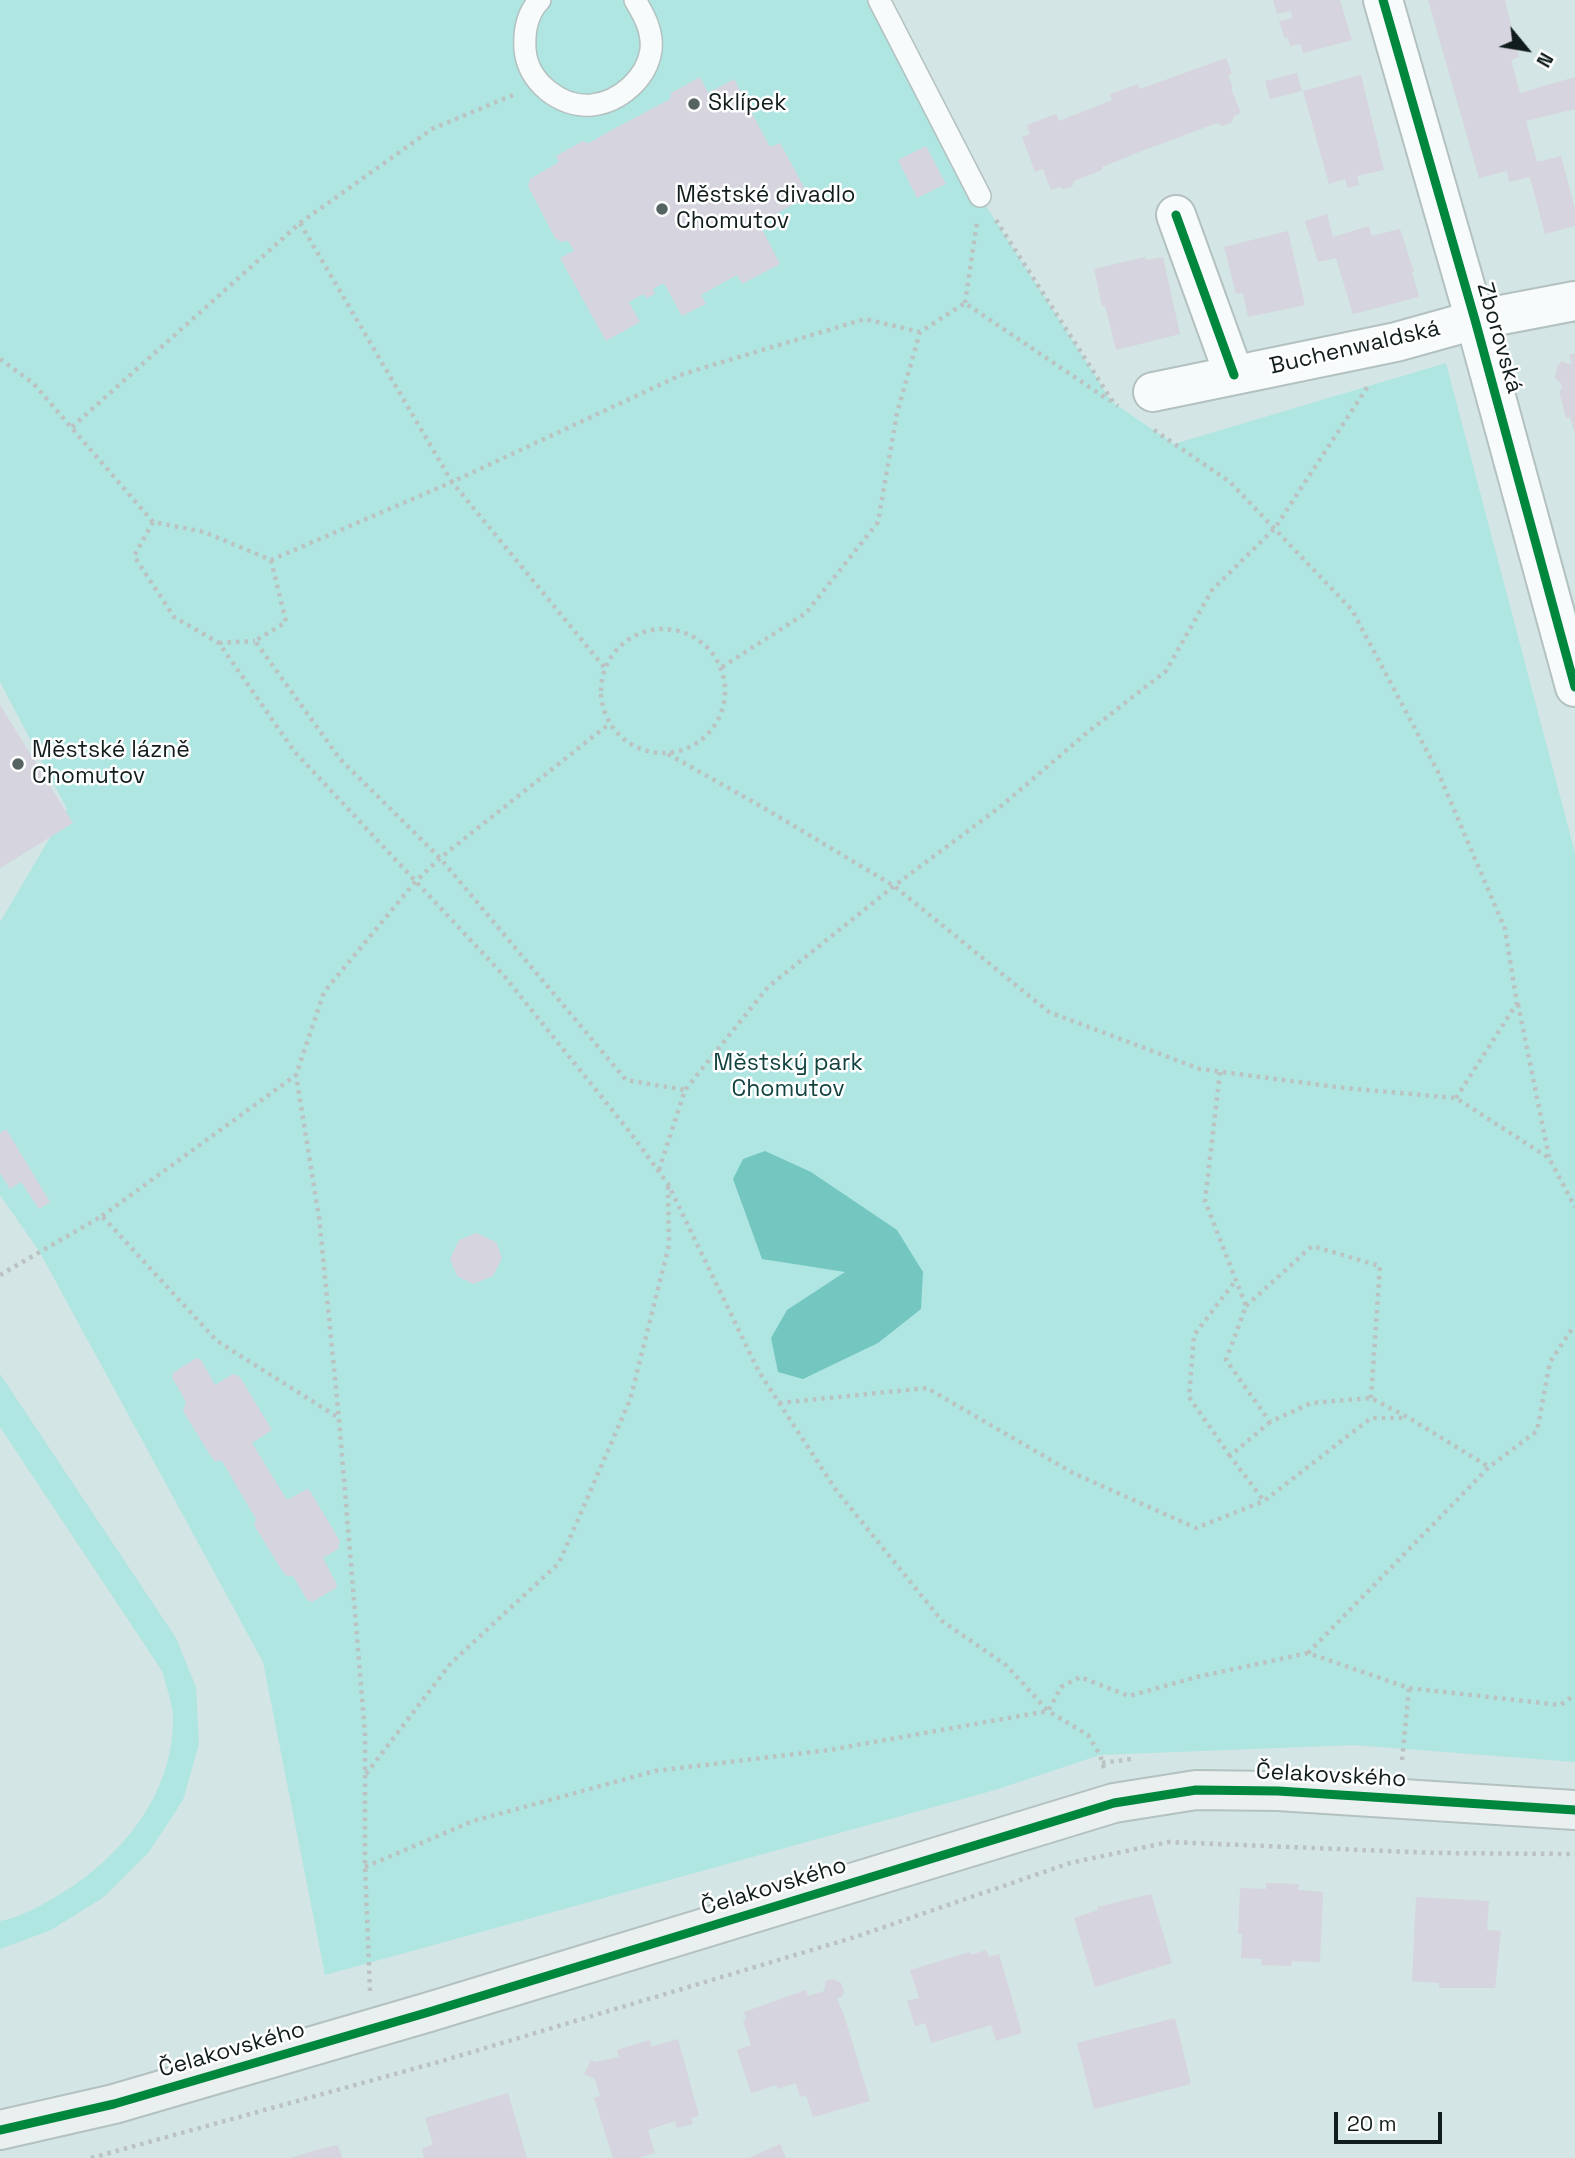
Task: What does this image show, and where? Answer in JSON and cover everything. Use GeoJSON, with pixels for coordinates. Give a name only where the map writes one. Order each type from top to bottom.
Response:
{"type":"FeatureCollection","features":[{"type":"Feature","properties":{"kind":"street","name":"Zborovská"},"geometry":{"type":"LineString","coordinates":[[1383,0],[1475,320],[1575,687]]}},
{"type":"Feature","properties":{"kind":"street"},"geometry":{"type":"LineString","coordinates":[[1177,214],[1234,375]]}},
{"type":"Feature","properties":{"kind":"street","name":"Buchenwaldská"},"geometry":{"type":"LineString","coordinates":[[1140,408],[1234,375],[1396,342],[1475,320],[1575,301]]}},
{"type":"Feature","properties":{"kind":"street","name":"Čelakovského"},"geometry":{"type":"LineString","coordinates":[[0,2130],[114,2104],[389,2024],[1114,1803],[1196,1790],[1575,1810]]}},
{"type":"Feature","properties":{"kind":"lane"},"geometry":{"type":"LineString","coordinates":[[540,0],[535,5],[524,31],[526,59],[540,84],[564,101],[592,105],[620,96],[641,76],[651,49],[647,20],[635,0]]}},
{"type":"Feature","properties":{"kind":"lane"},"geometry":{"type":"LineString","coordinates":[[879,0],[981,197]]}},
{"type":"Feature","properties":{"kind":"path"},"geometry":{"type":"LineString","coordinates":[[72,427],[300,223],[432,129],[540,84]]}},
{"type":"Feature","properties":{"kind":"path"},"geometry":{"type":"LineString","coordinates":[[722,667],[806,613],[878,523],[897,413],[920,332],[965,303],[981,197]]}},
{"type":"Feature","properties":{"kind":"path"},"geometry":{"type":"LineString","coordinates":[[981,197],[1112,402],[1140,408]]}},
{"type":"Feature","properties":{"kind":"path"},"geometry":{"type":"LineString","coordinates":[[300,223],[452,482],[604,667]]}},
{"type":"Feature","properties":{"kind":"path"},"geometry":{"type":"LineString","coordinates":[[965,303],[1112,402],[1140,408],[1230,482],[1352,610],[1438,772],[1505,929],[1517,1003],[1549,1158],[1575,1208]]}},
{"type":"Feature","properties":{"kind":"path"},"geometry":{"type":"LineString","coordinates":[[0,359],[33,383],[153,522],[204,532],[271,560],[452,482],[683,374],[865,319],[920,332]]}},
{"type":"Feature","properties":{"kind":"path"},"geometry":{"type":"LineString","coordinates":[[658,1171],[685,1090],[768,987],[894,886],[1000,807],[1089,731],[1166,671],[1212,590],[1275,528],[1396,342]]}},
{"type":"Feature","properties":{"kind":"path"},"geometry":{"type":"LineString","coordinates":[[153,522],[134,556],[174,617],[219,643],[293,751],[505,977],[668,1184],[759,1373],[836,1490],[942,1621],[1006,1665],[1048,1711],[1088,1735],[1100,1755],[1114,1803]]}},
{"type":"Feature","properties":{"kind":"path"},"geometry":{"type":"LineString","coordinates":[[219,643],[255,641],[286,622],[271,560]]}},
{"type":"Feature","properties":{"kind":"path"},"geometry":{"type":"LineString","coordinates":[[667,754],[691,748],[709,734],[723,714],[726,690],[722,667],[704,643],[678,629],[648,629],[622,643],[604,667],[600,696],[609,724],[634,747],[667,754],[894,886],[1049,1012],[1200,1069],[1344,1088],[1456,1098],[1549,1158]]}},
{"type":"Feature","properties":{"kind":"path"},"geometry":{"type":"LineString","coordinates":[[255,641],[340,760],[440,858],[626,1080],[685,1090]]}},
{"type":"Feature","properties":{"kind":"path"},"geometry":{"type":"LineString","coordinates":[[382,1987],[369,1992],[365,1734],[319,1217],[296,1075],[324,992],[415,881],[440,858],[609,724]]}},
{"type":"Feature","properties":{"kind":"path"},"geometry":{"type":"LineString","coordinates":[[1456,1098],[1517,1003]]}},
{"type":"Feature","properties":{"kind":"path"},"geometry":{"type":"LineString","coordinates":[[1220,1072],[1205,1201],[1246,1306]]}},
{"type":"Feature","properties":{"kind":"path"},"geometry":{"type":"LineString","coordinates":[[0,1275],[102,1216],[296,1075]]}},
{"type":"Feature","properties":{"kind":"path"},"geometry":{"type":"LineString","coordinates":[[365,1775],[452,1664],[559,1563],[630,1400],[669,1245],[668,1184]]}},
{"type":"Feature","properties":{"kind":"path"},"geometry":{"type":"LineString","coordinates":[[102,1216],[217,1341],[339,1419]]}},
{"type":"Feature","properties":{"kind":"path"},"geometry":{"type":"LineString","coordinates":[[1270,1422],[1226,1360],[1246,1306],[1312,1246],[1380,1266],[1371,1398]]}},
{"type":"Feature","properties":{"kind":"path"},"geometry":{"type":"LineString","coordinates":[[1236,1280],[1194,1335],[1189,1397],[1264,1501]]}},
{"type":"Feature","properties":{"kind":"path"},"geometry":{"type":"LineString","coordinates":[[1308,1653],[1489,1467],[1537,1431],[1550,1362],[1575,1328]]}},
{"type":"Feature","properties":{"kind":"path"},"geometry":{"type":"LineString","coordinates":[[779,1403],[927,1388],[1073,1474],[1196,1528],[1264,1501],[1371,1418],[1409,1418]]}},
{"type":"Feature","properties":{"kind":"path"},"geometry":{"type":"LineString","coordinates":[[1230,1456],[1270,1422],[1311,1403],[1371,1398],[1489,1467]]}},
{"type":"Feature","properties":{"kind":"path"},"geometry":{"type":"LineString","coordinates":[[1048,1711],[1061,1687],[1080,1677],[1129,1696],[1197,1677],[1308,1653],[1409,1688],[1560,1705],[1575,1695]]}},
{"type":"Feature","properties":{"kind":"path"},"geometry":{"type":"LineString","coordinates":[[1402,1760],[1409,1688]]}},
{"type":"Feature","properties":{"kind":"path"},"geometry":{"type":"LineString","coordinates":[[365,1867],[473,1821],[655,1771],[829,1750],[1048,1711]]}},
{"type":"Feature","properties":{"kind":"path"},"geometry":{"type":"LineString","coordinates":[[91,2158],[468,2053],[855,1937],[1070,1863],[1169,1842],[1435,1853],[1575,1854]]}},
{"type":"Feature","properties":{"kind":"green space","name":"Městský park Chomutov"},"geometry":{"type":"Polygon","coordinates":[[[0,0],[879,0],[980,197],[1112,402],[1174,444],[1446,363],[1575,853],[1575,1762],[1354,1745],[1100,1755],[995,1790],[325,1975],[263,1662],[39,1251],[0,1195],[0,922],[67,809],[0,682],[0,0]]]}},
{"type":"Feature","properties":{"kind":"green space"},"geometry":{"type":"Polygon","coordinates":[[[0,1374],[176,1638],[196,1687],[199,1744],[183,1800],[149,1852],[104,1897],[51,1930],[0,1949],[0,1921],[35,1908],[78,1883],[100,1865],[138,1824],[164,1775],[171,1748],[173,1719],[162,1671],[0,1427],[0,1374]]]}},
{"type":"Feature","properties":{"kind":"shaded area"},"geometry":{"type":"Polygon","coordinates":[[[765,1151],[811,1172],[897,1230],[923,1272],[921,1309],[878,1343],[803,1379],[778,1372],[771,1338],[787,1310],[845,1272],[762,1259],[733,1179],[743,1159],[765,1151]]]}},
{"type":"Feature","properties":{"kind":"building"},"geometry":{"type":"Polygon","coordinates":[[[1273,0],[1340,0],[1352,40],[1303,53],[1300,44],[1290,46],[1279,21],[1292,18],[1291,11],[1277,14],[1273,0]]]}},
{"type":"Feature","properties":{"kind":"building"},"geometry":{"type":"Polygon","coordinates":[[[1428,0],[1505,0],[1519,57],[1511,60],[1520,93],[1575,77],[1575,109],[1526,121],[1537,162],[1561,156],[1575,209],[1575,226],[1545,234],[1530,177],[1509,182],[1507,171],[1479,178],[1428,0]]]}},
{"type":"Feature","properties":{"kind":"building"},"geometry":{"type":"Polygon","coordinates":[[[1226,58],[1232,73],[1228,75],[1233,88],[1231,89],[1241,113],[1234,116],[1232,122],[1223,126],[1217,123],[1102,167],[1102,170],[1074,181],[1072,187],[1051,190],[1043,169],[1035,172],[1022,137],[1030,134],[1027,125],[1056,114],[1059,121],[1112,100],[1110,94],[1138,84],[1140,89],[1226,58]]]}},
{"type":"Feature","properties":{"kind":"building"},"geometry":{"type":"Polygon","coordinates":[[[1297,73],[1302,91],[1270,99],[1265,81],[1297,73]]]}},
{"type":"Feature","properties":{"kind":"building"},"geometry":{"type":"Polygon","coordinates":[[[1361,75],[1384,170],[1357,176],[1359,185],[1348,188],[1345,179],[1329,184],[1303,91],[1361,75]]]}},
{"type":"Feature","properties":{"kind":"building","name":"Městské divadlo Chomutov"},"geometry":{"type":"Polygon","coordinates":[[[700,77],[708,93],[734,79],[770,147],[780,143],[809,196],[759,223],[780,264],[742,284],[737,275],[701,295],[706,304],[682,316],[664,283],[653,289],[655,294],[647,298],[643,294],[629,302],[640,322],[606,341],[560,258],[574,251],[568,241],[561,242],[555,238],[528,186],[530,179],[559,162],[556,156],[583,141],[589,143],[670,99],[671,93],[700,77]]]}},
{"type":"Feature","properties":{"kind":"building"},"geometry":{"type":"Polygon","coordinates":[[[926,146],[946,184],[917,198],[898,160],[926,146]]]}},
{"type":"Feature","properties":{"kind":"building"},"geometry":{"type":"Polygon","coordinates":[[[1327,214],[1333,237],[1369,226],[1372,236],[1400,229],[1419,297],[1353,314],[1336,258],[1318,262],[1305,221],[1327,214]]]}},
{"type":"Feature","properties":{"kind":"building"},"geometry":{"type":"Polygon","coordinates":[[[1288,231],[1305,305],[1248,317],[1243,293],[1236,294],[1224,247],[1288,231]]]}},
{"type":"Feature","properties":{"kind":"building"},"geometry":{"type":"Polygon","coordinates":[[[1145,257],[1146,260],[1163,257],[1180,334],[1116,350],[1094,269],[1145,257]]]}},
{"type":"Feature","properties":{"kind":"building"},"geometry":{"type":"Polygon","coordinates":[[[1575,353],[1574,431],[1570,417],[1566,418],[1559,391],[1562,389],[1561,383],[1555,378],[1557,367],[1562,361],[1572,363],[1569,355],[1575,353]]]}},
{"type":"Feature","properties":{"kind":"building","name":"Městské lázně Chomutov"},"geometry":{"type":"Polygon","coordinates":[[[0,705],[73,823],[0,868],[0,705]]]}},
{"type":"Feature","properties":{"kind":"building"},"geometry":{"type":"Polygon","coordinates":[[[6,1129],[50,1202],[39,1209],[21,1182],[10,1189],[0,1173],[0,1133],[6,1129]]]}},
{"type":"Feature","properties":{"kind":"building"},"geometry":{"type":"Polygon","coordinates":[[[476,1233],[496,1242],[502,1258],[493,1276],[473,1284],[457,1276],[450,1259],[459,1240],[476,1233]]]}},
{"type":"Feature","properties":{"kind":"building"},"geometry":{"type":"Polygon","coordinates":[[[196,1358],[201,1360],[215,1385],[233,1374],[240,1377],[272,1430],[252,1443],[287,1500],[307,1489],[310,1491],[340,1541],[338,1549],[323,1558],[337,1585],[336,1588],[312,1602],[307,1600],[293,1576],[287,1576],[283,1572],[254,1525],[256,1519],[222,1461],[214,1461],[183,1411],[186,1402],[172,1377],[173,1373],[196,1358]]]}},
{"type":"Feature","properties":{"kind":"building"},"geometry":{"type":"Polygon","coordinates":[[[1266,1883],[1299,1884],[1298,1890],[1323,1892],[1320,1962],[1292,1961],[1291,1966],[1261,1965],[1262,1959],[1241,1958],[1242,1934],[1238,1934],[1240,1888],[1266,1889],[1266,1883]]]}},
{"type":"Feature","properties":{"kind":"building"},"geometry":{"type":"Polygon","coordinates":[[[1151,1894],[1172,1963],[1095,1987],[1074,1918],[1098,1910],[1097,1907],[1151,1894]]]}},
{"type":"Feature","properties":{"kind":"building"},"geometry":{"type":"Polygon","coordinates":[[[1416,1897],[1489,1901],[1487,1930],[1501,1931],[1495,1988],[1439,1988],[1439,1983],[1412,1981],[1416,1897]]]}},
{"type":"Feature","properties":{"kind":"building"},"geometry":{"type":"Polygon","coordinates":[[[986,1950],[989,1957],[999,1954],[1022,2033],[996,2041],[991,2025],[931,2043],[925,2023],[915,2026],[907,2001],[919,1998],[910,1970],[970,1952],[971,1955],[986,1950]]]}},
{"type":"Feature","properties":{"kind":"building"},"geometry":{"type":"Polygon","coordinates":[[[833,1979],[841,1983],[844,1991],[842,1997],[837,1998],[870,2101],[813,2117],[806,2095],[800,2097],[796,2083],[777,2089],[776,2085],[751,2093],[737,2050],[751,2045],[743,2021],[746,2020],[744,2012],[806,1990],[808,1996],[824,1991],[826,1981],[833,1979]]]}},
{"type":"Feature","properties":{"kind":"building"},"geometry":{"type":"Polygon","coordinates":[[[1175,2018],[1191,2084],[1094,2109],[1077,2043],[1175,2018]]]}},
{"type":"Feature","properties":{"kind":"building"},"geometry":{"type":"Polygon","coordinates":[[[678,2039],[699,2116],[691,2118],[693,2124],[677,2128],[675,2121],[648,2130],[655,2153],[639,2158],[613,2158],[594,2098],[600,2096],[595,2079],[584,2074],[591,2060],[596,2062],[619,2057],[617,2050],[650,2040],[651,2047],[678,2039]]]}},
{"type":"Feature","properties":{"kind":"building"},"geometry":{"type":"Polygon","coordinates":[[[508,2093],[527,2158],[424,2158],[422,2149],[433,2144],[425,2118],[508,2093]]]}},
{"type":"Feature","properties":{"kind":"building"},"geometry":{"type":"Polygon","coordinates":[[[780,2144],[786,2158],[749,2158],[780,2144]]]}},
{"type":"Feature","properties":{"kind":"building"},"geometry":{"type":"Polygon","coordinates":[[[338,2145],[342,2158],[291,2158],[316,2150],[338,2145]]]}},
{"type":"Feature","properties":{"kind":"cycle path"},"geometry":{"type":"LineString","coordinates":[[1383,0],[1475,320],[1575,687]]}},
{"type":"Feature","properties":{"kind":"cycle path"},"geometry":{"type":"LineString","coordinates":[[1176,215],[1234,375]]}},
{"type":"Feature","properties":{"kind":"cycle path"},"geometry":{"type":"LineString","coordinates":[[0,2130],[114,2104],[429,2012],[1114,1803],[1196,1790],[1278,1791],[1575,1810]]}},
{"type":"Feature","properties":{"kind":"place","name":"Sklípek"},"geometry":{"type":"Point","coordinates":[694,104]}},
{"type":"Feature","properties":{"kind":"place","name":"Městské divadlo Chomutov"},"geometry":{"type":"Point","coordinates":[662,209]}},
{"type":"Feature","properties":{"kind":"place","name":"Městské lázně Chomutov"},"geometry":{"type":"Point","coordinates":[18,764]}}]}
